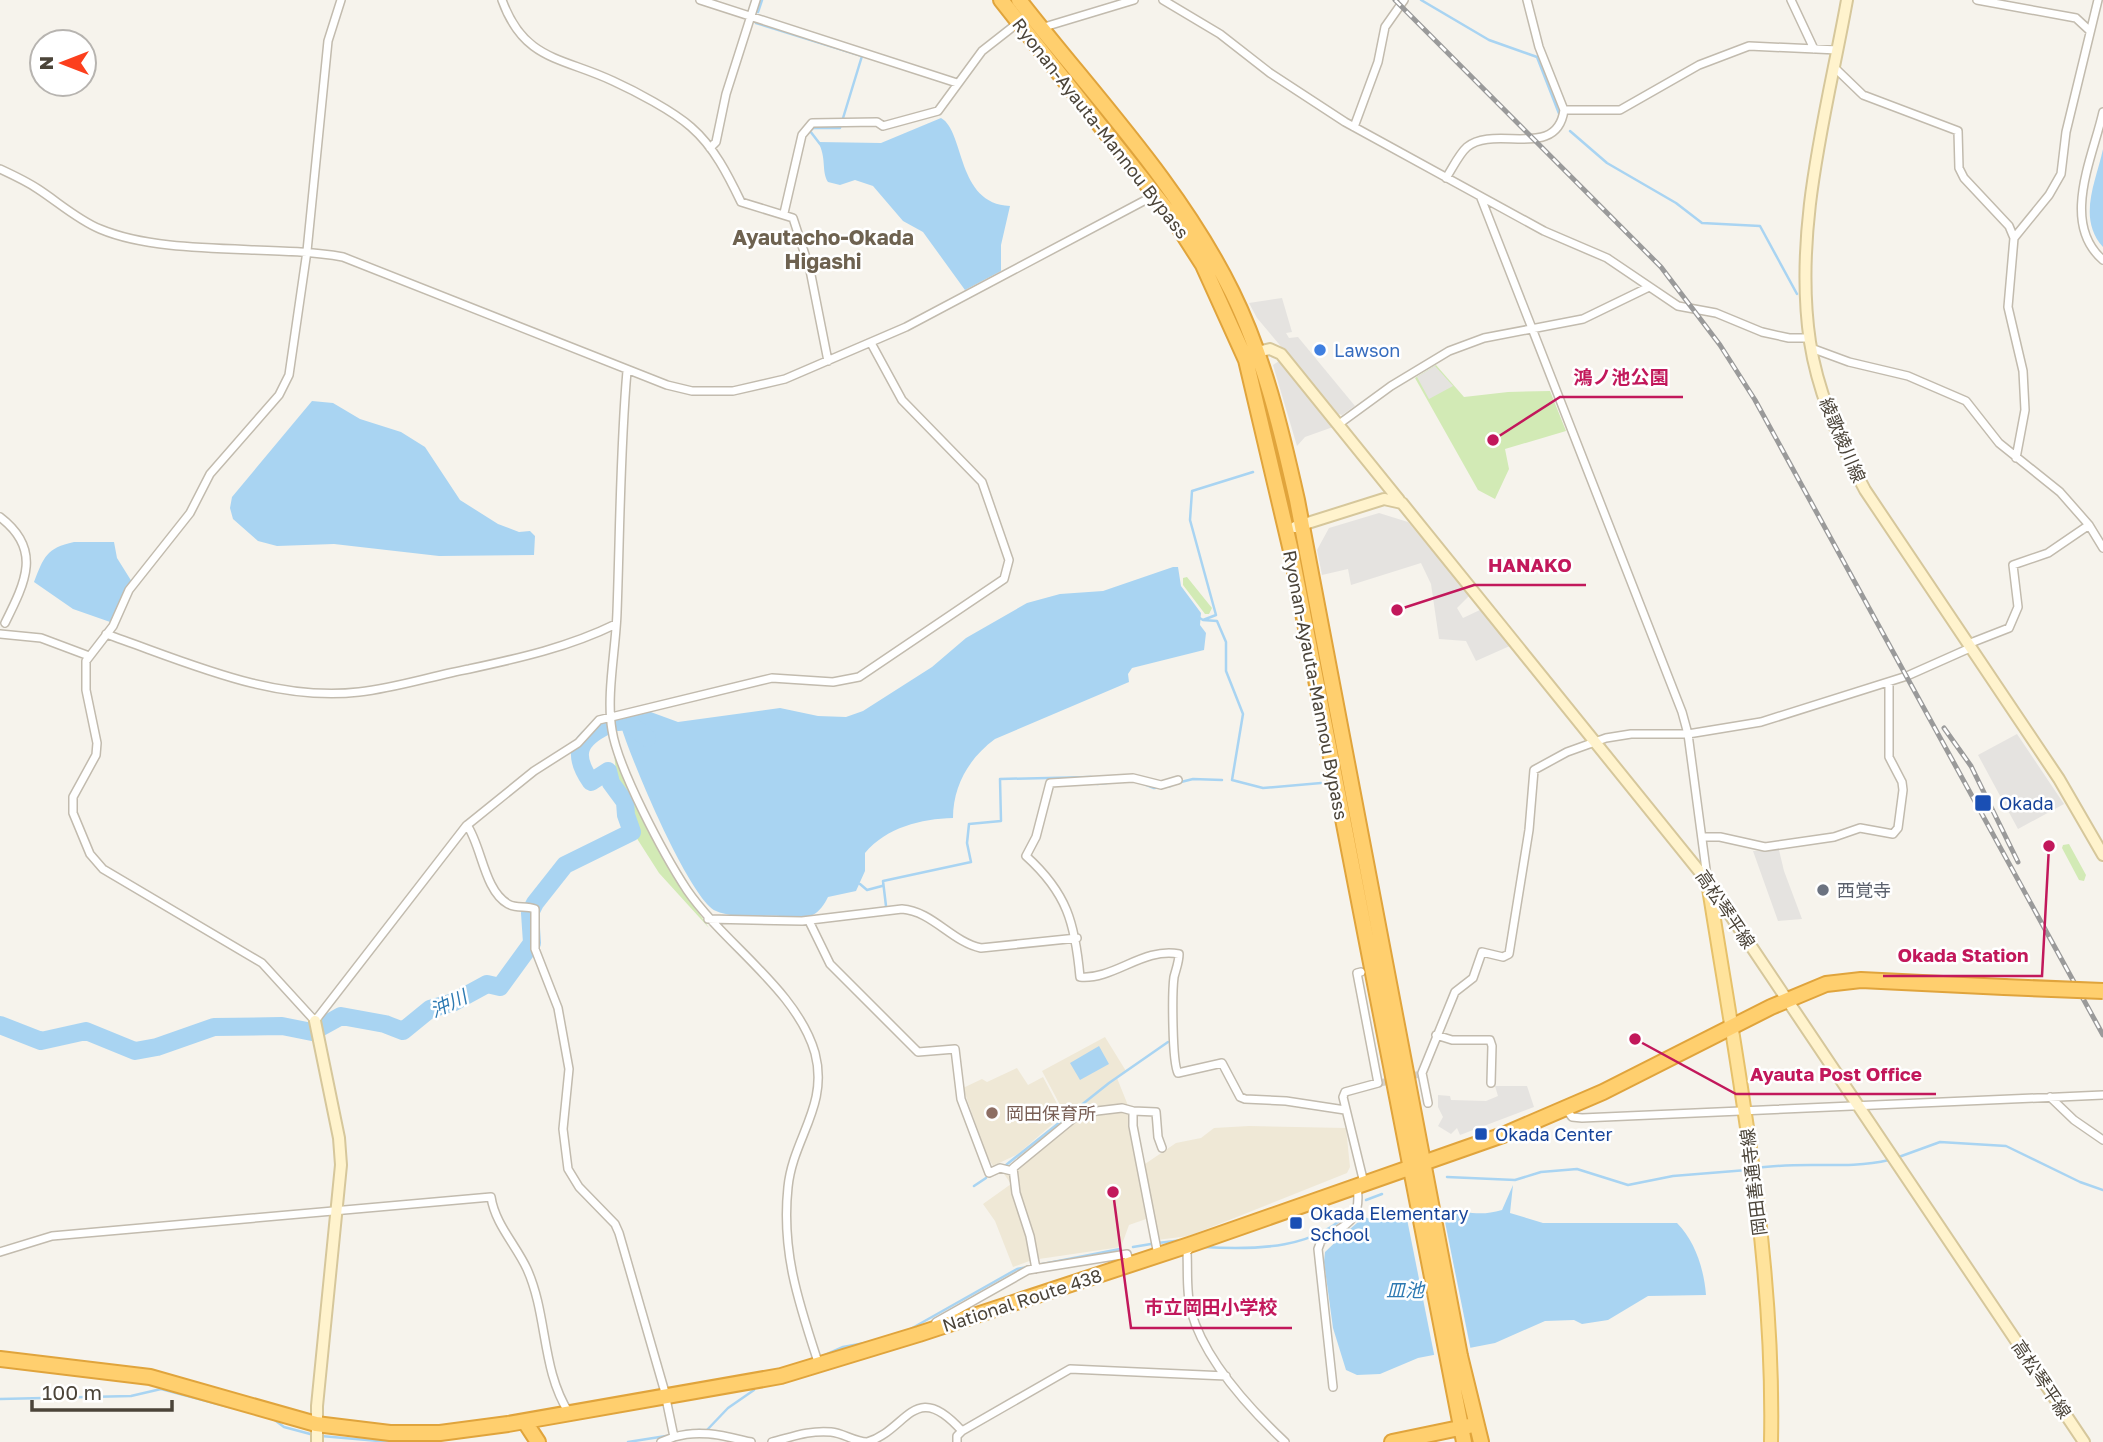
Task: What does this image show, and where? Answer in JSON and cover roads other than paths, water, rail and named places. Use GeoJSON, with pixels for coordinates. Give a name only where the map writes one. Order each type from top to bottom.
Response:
{"type":"FeatureCollection","features":[{"type":"Feature","properties":{"kind":"highway","name":"Ryonan-Ayauta-Mannou Bypass"},"geometry":{"type":"LineString","coordinates":[[1001,0],[1214,258],[1257,352],[1284,442],[1301,525],[1416,1164]]}},
{"type":"Feature","properties":{"kind":"highway","name":"Ryonan-Ayauta-Mannou Bypass"},"geometry":{"type":"LineString","coordinates":[[1019,0],[1161,191],[1203,265],[1247,359],[1426,1207],[1453,1357],[1471,1436]]}},
{"type":"Feature","properties":{"kind":"highway","name":"National Route 438"},"geometry":{"type":"LineString","coordinates":[[1,1357],[150,1377],[316,1434],[417,1433],[525,1422],[781,1376],[819,1366],[1192,1244],[1503,1135],[1566,1109],[1787,999],[1845,980],[2103,991]]}},
{"type":"Feature","properties":{"kind":"highway"},"geometry":{"type":"LineString","coordinates":[[525,1422],[526,1442]]}},
{"type":"Feature","properties":{"kind":"highway"},"geometry":{"type":"LineString","coordinates":[[525,1422],[538,1442]]}},
{"type":"Feature","properties":{"kind":"highway"},"geometry":{"type":"LineString","coordinates":[[1392,1442],[1471,1436]]}},
{"type":"Feature","properties":{"kind":"main road","name":"綾歌綾川線"},"geometry":{"type":"LineString","coordinates":[[1847,0],[1815,176],[1806,249],[1810,343],[1831,419],[1846,455],[1891,531],[2059,779],[2103,855]]}},
{"type":"Feature","properties":{"kind":"main road","name":"高松琴平線"},"geometry":{"type":"LineString","coordinates":[[1257,352],[1270,349],[1281,354],[1597,742],[1708,883],[2084,1442]]}},
{"type":"Feature","properties":{"kind":"main road"},"geometry":{"type":"LineString","coordinates":[[1285,530],[1384,499],[1399,500]]}},
{"type":"Feature","properties":{"kind":"main road","name":"岡田善通寺線"},"geometry":{"type":"LineString","coordinates":[[1708,883],[1751,1169],[1769,1347],[1771,1442]]}},
{"type":"Feature","properties":{"kind":"main road"},"geometry":{"type":"LineString","coordinates":[[316,1434],[338,1211],[340,1139],[317,1026]]}},
{"type":"Feature","properties":{"kind":"street"},"geometry":{"type":"LineString","coordinates":[[341,0],[328,41],[307,251],[289,375],[279,395],[210,474],[170,543],[129,590],[106,635],[89,656],[86,690],[97,743],[96,755],[74,797],[74,813],[90,854],[103,869],[262,963],[317,1026],[467,825],[523,779],[578,743],[599,720],[772,678],[832,682],[859,677],[1004,579],[1009,560],[982,482],[902,400],[871,343]]}},
{"type":"Feature","properties":{"kind":"street"},"geometry":{"type":"LineString","coordinates":[[502,0],[510,22],[537,51],[550,59],[613,81],[684,121],[710,148],[725,169],[741,202],[784,213],[793,218],[810,270],[828,361]]}},
{"type":"Feature","properties":{"kind":"street"},"geometry":{"type":"LineString","coordinates":[[700,0],[957,83]]}},
{"type":"Feature","properties":{"kind":"street"},"geometry":{"type":"LineString","coordinates":[[710,148],[716,142],[726,94],[756,0]]}},
{"type":"Feature","properties":{"kind":"street"},"geometry":{"type":"LineString","coordinates":[[1040,28],[1134,0]]}},
{"type":"Feature","properties":{"kind":"street"},"geometry":{"type":"LineString","coordinates":[[1163,0],[1220,34],[1270,73],[1354,127],[1544,231],[1607,258],[1686,309],[1716,313],[1762,332],[1810,343],[1849,362],[1908,376],[1954,393],[1966,401],[1999,443],[2060,492],[2089,525],[2103,548]]}},
{"type":"Feature","properties":{"kind":"street"},"geometry":{"type":"LineString","coordinates":[[1354,127],[1378,62],[1385,27],[1404,0]]}},
{"type":"Feature","properties":{"kind":"street"},"geometry":{"type":"LineString","coordinates":[[1446,178],[1468,146],[1486,139],[1532,140],[1545,136],[1563,119],[1564,110],[1539,47],[1527,0]]}},
{"type":"Feature","properties":{"kind":"street"},"geometry":{"type":"LineString","coordinates":[[1791,0],[1814,49]]}},
{"type":"Feature","properties":{"kind":"street"},"geometry":{"type":"LineString","coordinates":[[1977,0],[2076,18],[2091,31]]}},
{"type":"Feature","properties":{"kind":"street"},"geometry":{"type":"LineString","coordinates":[[2014,238],[2049,195],[2061,174],[2066,132],[2098,0]]}},
{"type":"Feature","properties":{"kind":"street"},"geometry":{"type":"LineString","coordinates":[[784,213],[802,135],[812,123],[841,125],[877,122],[883,126],[939,111],[982,51],[1019,22]]}},
{"type":"Feature","properties":{"kind":"street"},"geometry":{"type":"LineString","coordinates":[[1564,110],[1620,110],[1699,65],[1749,46],[1838,50]]}},
{"type":"Feature","properties":{"kind":"street"},"geometry":{"type":"LineString","coordinates":[[1835,68],[1863,95],[1958,131],[1959,168],[1964,178],[2009,226],[2014,238],[2008,307],[2024,371],[2025,410],[2016,458]]}},
{"type":"Feature","properties":{"kind":"street"},"geometry":{"type":"LineString","coordinates":[[2103,112],[2080,216],[2088,240],[2103,260]]}},
{"type":"Feature","properties":{"kind":"street"},"geometry":{"type":"LineString","coordinates":[[0,169],[35,187],[83,220],[120,234],[217,247],[307,251],[344,257],[627,371],[692,391],[733,391],[785,379],[871,343],[1161,191]]}},
{"type":"Feature","properties":{"kind":"street"},"geometry":{"type":"LineString","coordinates":[[1480,197],[1673,687],[1688,734],[1708,883]]}},
{"type":"Feature","properties":{"kind":"street"},"geometry":{"type":"LineString","coordinates":[[1339,424],[1391,386],[1448,351],[1484,338],[1583,319],[1649,287]]}},
{"type":"Feature","properties":{"kind":"street"},"geometry":{"type":"LineString","coordinates":[[627,371],[611,717],[613,735],[643,809],[684,886],[708,919],[798,1015],[815,1054],[818,1092],[813,1115],[791,1166],[786,1238],[793,1283],[819,1366]]}},
{"type":"Feature","properties":{"kind":"street"},"geometry":{"type":"LineString","coordinates":[[0,517],[19,531],[26,545],[26,569],[20,591],[5,622]]}},
{"type":"Feature","properties":{"kind":"street"},"geometry":{"type":"LineString","coordinates":[[1428,1103],[1421,1073],[1455,992],[1473,978],[1482,952],[1503,957],[1509,954],[1529,830],[1534,770],[1567,752],[1597,742],[1631,734],[1688,734],[1743,727],[1889,682],[2009,628],[2018,607],[2013,565],[2048,553],[2089,525]]}},
{"type":"Feature","properties":{"kind":"street"},"geometry":{"type":"LineString","coordinates":[[106,635],[251,683],[334,694],[392,687],[519,659],[561,648],[616,624]]}},
{"type":"Feature","properties":{"kind":"street"},"geometry":{"type":"LineString","coordinates":[[0,634],[41,638],[89,656]]}},
{"type":"Feature","properties":{"kind":"street"},"geometry":{"type":"LineString","coordinates":[[1702,837],[1720,837],[1765,847],[1834,836],[1860,828],[1893,834],[1898,828],[1903,790],[1902,782],[1889,757],[1889,682]]}},
{"type":"Feature","properties":{"kind":"street"},"geometry":{"type":"LineString","coordinates":[[1178,780],[1161,786],[1133,778],[1051,783],[1036,837],[1026,856],[1041,869],[1066,903],[1077,938],[1080,977],[1100,976],[1134,960],[1180,954],[1174,978],[1175,1024],[1172,1045],[1178,1073],[1222,1063],[1240,1097],[1245,1099],[1286,1101],[1345,1111]]}},
{"type":"Feature","properties":{"kind":"street"},"geometry":{"type":"LineString","coordinates":[[467,825],[474,835],[496,892],[516,907],[532,908],[535,950],[558,1008],[569,1069],[563,1129],[568,1169],[579,1187],[615,1224],[619,1233],[674,1436]]}},
{"type":"Feature","properties":{"kind":"street"},"geometry":{"type":"LineString","coordinates":[[708,919],[808,921],[909,909],[966,943],[981,948],[1077,938]]}},
{"type":"Feature","properties":{"kind":"street"},"geometry":{"type":"LineString","coordinates":[[808,921],[830,964],[918,1052],[955,1049],[961,1098],[989,1173],[1000,1168],[1013,1171]]}},
{"type":"Feature","properties":{"kind":"street"},"geometry":{"type":"LineString","coordinates":[[1333,1387],[1318,1249],[1321,1241],[1345,1225],[1358,1212],[1361,1201],[1351,1122],[1345,1111],[1346,1092],[1379,1083],[1357,974],[1361,972]]}},
{"type":"Feature","properties":{"kind":"street"},"geometry":{"type":"LineString","coordinates":[[1436,1035],[1452,1040],[1490,1040],[1491,1083]]}},
{"type":"Feature","properties":{"kind":"street"},"geometry":{"type":"LineString","coordinates":[[1566,1109],[1572,1117],[1577,1118],[2103,1095]]}},
{"type":"Feature","properties":{"kind":"street"},"geometry":{"type":"LineString","coordinates":[[2050,1097],[2074,1120],[2103,1140]]}},
{"type":"Feature","properties":{"kind":"street"},"geometry":{"type":"LineString","coordinates":[[1036,1265],[1013,1171],[1016,1163],[1080,1113],[1122,1108],[1156,1112],[1158,1137],[1163,1148]]}},
{"type":"Feature","properties":{"kind":"street"},"geometry":{"type":"LineString","coordinates":[[1133,1111],[1133,1126],[1157,1255]]}},
{"type":"Feature","properties":{"kind":"street"},"geometry":{"type":"LineString","coordinates":[[0,1252],[52,1236],[491,1198],[500,1224],[535,1290],[552,1380],[570,1413]]}},
{"type":"Feature","properties":{"kind":"street"},"geometry":{"type":"LineString","coordinates":[[1192,1244],[1187,1252],[1190,1309],[1198,1330],[1226,1376],[1254,1413],[1284,1442]]}},
{"type":"Feature","properties":{"kind":"street"},"geometry":{"type":"LineString","coordinates":[[911,1337],[1036,1265],[1127,1254],[1130,1264]]}},
{"type":"Feature","properties":{"kind":"street"},"geometry":{"type":"LineString","coordinates":[[957,1442],[957,1436],[962,1431],[1070,1369],[1226,1376]]}},
{"type":"Feature","properties":{"kind":"street"},"geometry":{"type":"LineString","coordinates":[[772,1442],[805,1432],[832,1432],[857,1442],[867,1442],[881,1437],[900,1422],[903,1415],[916,1408],[937,1411],[962,1431]]}},
{"type":"Feature","properties":{"kind":"street"},"geometry":{"type":"LineString","coordinates":[[661,1442],[689,1433],[713,1433],[737,1441],[751,1442]]}},
{"type":"Feature","properties":{"kind":"water"},"geometry":{"type":"Polygon","coordinates":[[[941,118],[949,125],[964,166],[980,193],[993,202],[1010,206],[1001,245],[1001,271],[965,290],[923,232],[903,221],[873,186],[855,180],[840,185],[828,182],[818,142],[881,143],[941,118]]]}},
{"type":"Feature","properties":{"kind":"water"},"geometry":{"type":"Polygon","coordinates":[[[2103,149],[2103,247],[2095,236],[2090,212],[2093,187],[2103,149]]]}},
{"type":"Feature","properties":{"kind":"water"},"geometry":{"type":"Polygon","coordinates":[[[312,401],[333,403],[360,419],[401,432],[425,447],[460,500],[498,524],[519,532],[530,531],[535,536],[534,555],[439,556],[334,544],[277,546],[258,541],[233,519],[230,508],[232,497],[312,401]]]}},
{"type":"Feature","properties":{"kind":"water"},"geometry":{"type":"Polygon","coordinates":[[[74,542],[114,542],[117,558],[132,582],[113,623],[73,609],[34,582],[47,555],[57,547],[74,542]]]}},
{"type":"Feature","properties":{"kind":"water"},"geometry":{"type":"Polygon","coordinates":[[[1178,567],[1181,586],[1201,613],[1200,625],[1206,633],[1204,650],[1132,668],[1128,674],[1129,682],[995,739],[977,755],[964,774],[956,795],[953,818],[905,826],[874,844],[865,853],[865,871],[856,891],[828,897],[819,910],[809,916],[739,916],[716,911],[691,881],[648,795],[621,726],[633,722],[631,715],[648,711],[678,722],[780,708],[818,716],[846,717],[863,711],[932,667],[966,638],[1027,603],[1060,594],[1103,591],[1178,567]]]}},
{"type":"Feature","properties":{"kind":"water"},"geometry":{"type":"Polygon","coordinates":[[[1099,1046],[1109,1064],[1080,1080],[1070,1063],[1099,1046]]]}},
{"type":"Feature","properties":{"kind":"water","name":"皿池"},"geometry":{"type":"Polygon","coordinates":[[[1513,1185],[1510,1213],[1543,1223],[1677,1223],[1698,1256],[1706,1295],[1648,1296],[1608,1320],[1582,1324],[1574,1320],[1545,1321],[1495,1343],[1418,1358],[1380,1374],[1357,1375],[1346,1370],[1333,1328],[1324,1262],[1325,1252],[1346,1232],[1344,1229],[1347,1226],[1350,1229],[1364,1217],[1385,1220],[1437,1210],[1480,1213],[1502,1210],[1513,1185]]]}},
{"type":"Feature","properties":{"kind":"waterway"},"geometry":{"type":"LineString","coordinates":[[758,12],[762,0]]}},
{"type":"Feature","properties":{"kind":"waterway"},"geometry":{"type":"LineString","coordinates":[[1421,0],[1489,40],[1537,57],[1560,116]]}},
{"type":"Feature","properties":{"kind":"waterway"},"geometry":{"type":"LineString","coordinates":[[756,23],[862,56],[840,128],[813,128],[810,131],[820,144]]}},
{"type":"Feature","properties":{"kind":"waterway"},"geometry":{"type":"LineString","coordinates":[[1570,131],[1607,163],[1676,203],[1702,223],[1760,226],[1797,294]]}},
{"type":"Feature","properties":{"kind":"waterway"},"geometry":{"type":"LineString","coordinates":[[1198,617],[1203,620],[1216,615],[1190,520],[1192,491],[1253,472]]}},
{"type":"Feature","properties":{"kind":"waterway"},"geometry":{"type":"LineString","coordinates":[[1203,620],[1217,621],[1226,642],[1226,671],[1243,714],[1232,780],[1263,788],[1321,783]]}},
{"type":"Feature","properties":{"kind":"waterway","name":"沖川"},"geometry":{"type":"LineString","coordinates":[[618,722],[627,721],[647,738]]}},
{"type":"Feature","properties":{"kind":"waterway","name":"沖川"},"geometry":{"type":"LineString","coordinates":[[0,1025],[41,1041],[86,1031],[135,1051],[157,1047],[214,1027],[282,1026],[312,1032],[341,1016],[385,1024],[403,1031],[430,1009],[454,1002],[487,984],[500,987],[532,943],[530,913],[535,903],[565,865],[632,832],[625,802],[611,783],[608,771],[591,782],[580,757],[580,750],[588,737],[606,726]]}},
{"type":"Feature","properties":{"kind":"waterway"},"geometry":{"type":"LineString","coordinates":[[886,906],[883,881],[971,862],[967,843],[969,824],[1001,821],[1000,779],[1091,777]]}},
{"type":"Feature","properties":{"kind":"waterway"},"geometry":{"type":"LineString","coordinates":[[1177,783],[1193,779],[1222,780]]}},
{"type":"Feature","properties":{"kind":"waterway"},"geometry":{"type":"LineString","coordinates":[[1097,784],[1107,783]]}},
{"type":"Feature","properties":{"kind":"waterway"},"geometry":{"type":"LineString","coordinates":[[1144,784],[1154,788],[1171,786]]}},
{"type":"Feature","properties":{"kind":"waterway"},"geometry":{"type":"LineString","coordinates":[[860,884],[867,890],[882,886]]}},
{"type":"Feature","properties":{"kind":"waterway"},"geometry":{"type":"LineString","coordinates":[[1006,1165],[1109,1083],[1168,1042]]}},
{"type":"Feature","properties":{"kind":"waterway"},"geometry":{"type":"LineString","coordinates":[[1896,1158],[1940,1142],[2006,1146],[2080,1182],[2103,1190]]}},
{"type":"Feature","properties":{"kind":"waterway"},"geometry":{"type":"LineString","coordinates":[[1757,1168],[1889,1160]]}},
{"type":"Feature","properties":{"kind":"waterway"},"geometry":{"type":"LineString","coordinates":[[1447,1177],[1515,1180],[1541,1172],[1577,1169],[1628,1185],[1673,1176],[1747,1170]]}},
{"type":"Feature","properties":{"kind":"waterway"},"geometry":{"type":"LineString","coordinates":[[974,1186],[986,1178]]}},
{"type":"Feature","properties":{"kind":"waterway"},"geometry":{"type":"LineString","coordinates":[[1366,1200],[1382,1194]]}},
{"type":"Feature","properties":{"kind":"waterway"},"geometry":{"type":"LineString","coordinates":[[1203,1247],[1264,1247],[1304,1239],[1323,1232],[1354,1207]]}},
{"type":"Feature","properties":{"kind":"waterway"},"geometry":{"type":"LineString","coordinates":[[1158,1243],[1183,1240]]}},
{"type":"Feature","properties":{"kind":"waterway"},"geometry":{"type":"LineString","coordinates":[[1133,1247],[1151,1244]]}},
{"type":"Feature","properties":{"kind":"waterway"},"geometry":{"type":"LineString","coordinates":[[907,1331],[1017,1269],[1120,1249]]}},
{"type":"Feature","properties":{"kind":"waterway"},"geometry":{"type":"LineString","coordinates":[[825,1355],[843,1347],[870,1342]]}},
{"type":"Feature","properties":{"kind":"waterway"},"geometry":{"type":"LineString","coordinates":[[0,1399],[131,1396],[161,1389],[229,1407]]}},
{"type":"Feature","properties":{"kind":"waterway"},"geometry":{"type":"LineString","coordinates":[[707,1430],[728,1408],[754,1390]]}},
{"type":"Feature","properties":{"kind":"waterway"},"geometry":{"type":"LineString","coordinates":[[235,1408],[253,1413]]}},
{"type":"Feature","properties":{"kind":"waterway"},"geometry":{"type":"LineString","coordinates":[[272,1418],[284,1427],[314,1435]]}},
{"type":"Feature","properties":{"kind":"waterway"},"geometry":{"type":"LineString","coordinates":[[686,1431],[700,1430]]}},
{"type":"Feature","properties":{"kind":"waterway"},"geometry":{"type":"LineString","coordinates":[[321,1436],[390,1442]]}},
{"type":"Feature","properties":{"kind":"waterway"},"geometry":{"type":"LineString","coordinates":[[628,1442],[666,1436]]}},
{"type":"Feature","properties":{"kind":"tunnel"},"geometry":{"type":"LineString","coordinates":[[1380,1083],[1420,1074]]}},
{"type":"Feature","properties":{"kind":"railway"},"geometry":{"type":"LineString","coordinates":[[1395,0],[1661,267],[1720,345],[1755,400],[2103,1035]]}},
{"type":"Feature","properties":{"kind":"railway"},"geometry":{"type":"LineString","coordinates":[[1944,728],[1971,766],[2018,862]]}},
{"type":"Feature","properties":{"kind":"place","name":"Lawson"},"geometry":{"type":"Point","coordinates":[1320,350]}},
{"type":"Feature","properties":{"kind":"place","name":"鴻ノ池公園"},"geometry":{"type":"Point","coordinates":[1493,440]}},
{"type":"Feature","properties":{"kind":"place","name":"HANAKO"},"geometry":{"type":"Point","coordinates":[1397,610]}},
{"type":"Feature","properties":{"kind":"place","name":"Okada"},"geometry":{"type":"Point","coordinates":[1983,803]}},
{"type":"Feature","properties":{"kind":"place","name":"Okada Station"},"geometry":{"type":"Point","coordinates":[2049,846]}},
{"type":"Feature","properties":{"kind":"place","name":"西覚寺"},"geometry":{"type":"Point","coordinates":[1823,890]}},
{"type":"Feature","properties":{"kind":"place","name":"Ayauta Post Office"},"geometry":{"type":"Point","coordinates":[1635,1039]}},
{"type":"Feature","properties":{"kind":"place","name":"岡田保育所"},"geometry":{"type":"Point","coordinates":[992,1113]}},
{"type":"Feature","properties":{"kind":"place","name":"Okada Center"},"geometry":{"type":"Point","coordinates":[1481,1134]}},
{"type":"Feature","properties":{"kind":"place","name":"市立岡田小学校"},"geometry":{"type":"Point","coordinates":[1113,1192]}},
{"type":"Feature","properties":{"kind":"place","name":"Okada Elementary School"},"geometry":{"type":"Point","coordinates":[1296,1223]}},
{"type":"Feature","properties":{"kind":"district","name":"Ayautacho-Okada Higashi"},"geometry":{"type":"Point","coordinates":[823,249]}}]}
